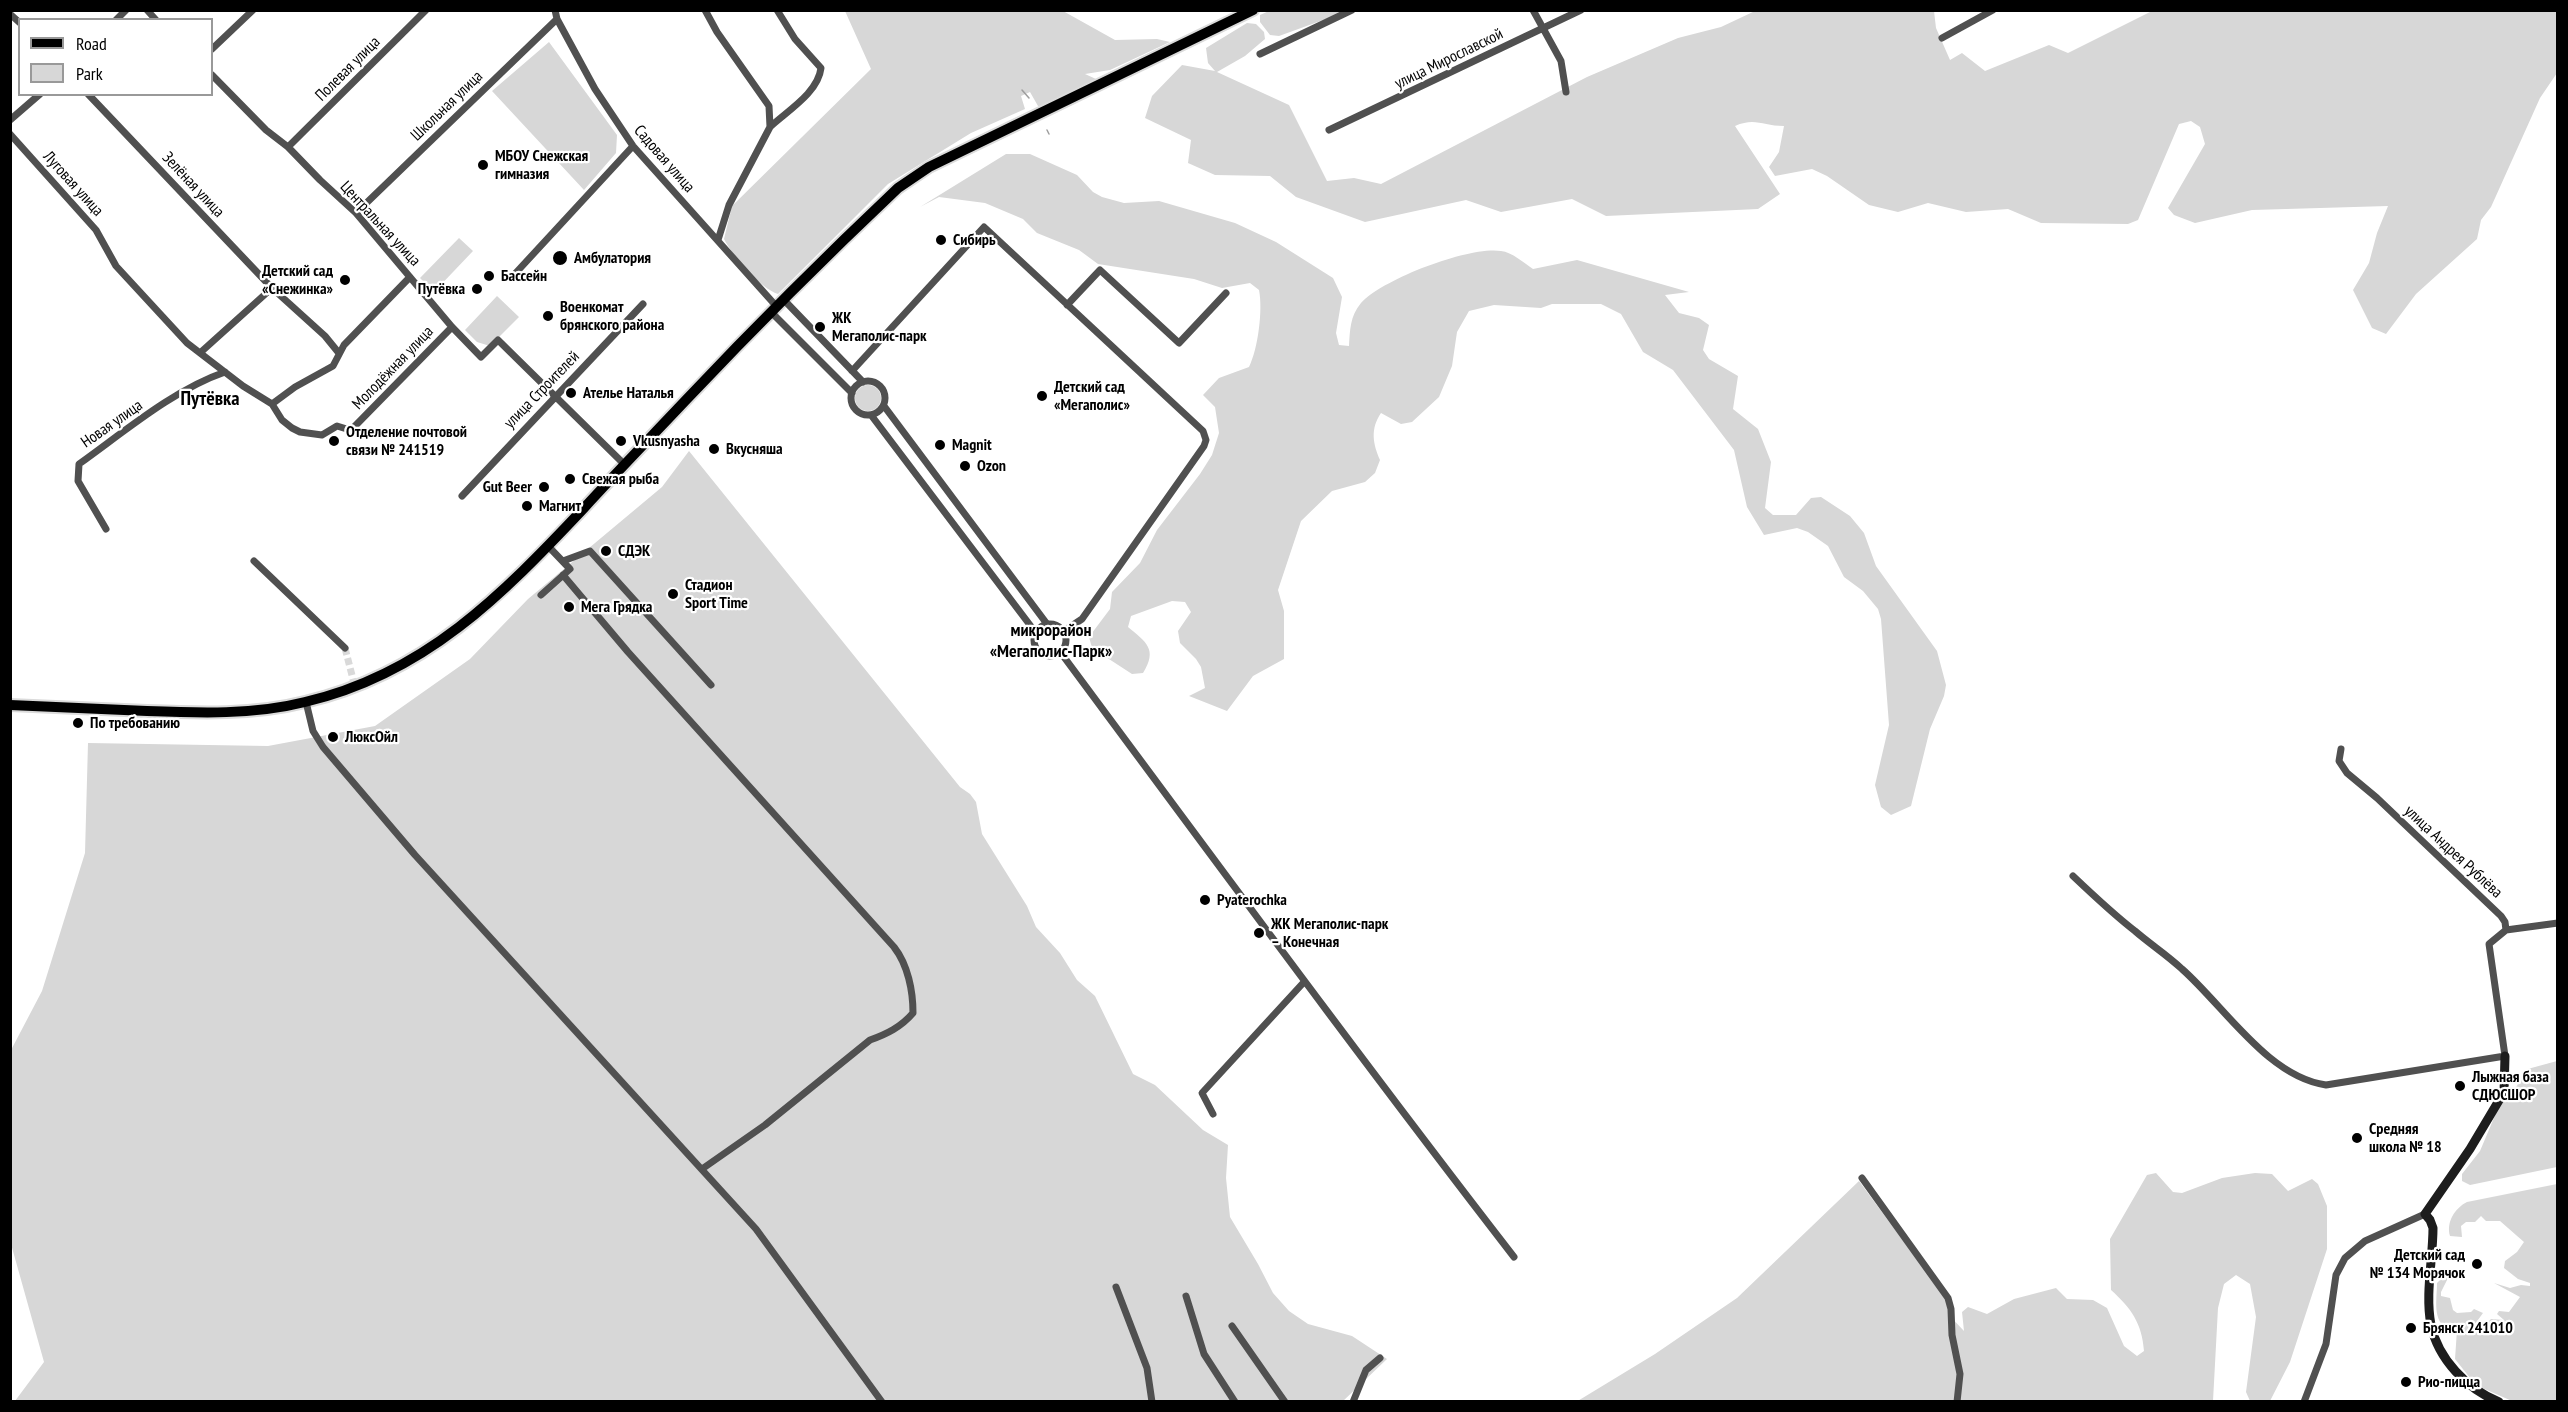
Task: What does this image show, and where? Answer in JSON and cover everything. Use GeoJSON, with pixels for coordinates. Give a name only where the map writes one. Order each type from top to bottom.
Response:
{"type":"FeatureCollection","features":[{"type":"Feature","properties":{"kind":"main road"},"geometry":{"type":"LineString","coordinates":[[10,705],[210,712],[252,710],[306,702],[368,682],[425,651],[468,622],[548,546],[778,307],[881,203],[910,178],[963,150],[1253,10]]}},
{"type":"Feature","properties":{"kind":"street"},"geometry":{"type":"LineString","coordinates":[[213,48],[253,10]]}},
{"type":"Feature","properties":{"kind":"street","name":"Полевая улица"},"geometry":{"type":"LineString","coordinates":[[288,147],[426,10]]}},
{"type":"Feature","properties":{"kind":"street"},"geometry":{"type":"LineString","coordinates":[[705,10],[717,32],[769,106],[770,127]]}},
{"type":"Feature","properties":{"kind":"street"},"geometry":{"type":"LineString","coordinates":[[718,240],[729,205],[770,127],[796,105],[820,78],[821,68],[795,39],[777,10]]}},
{"type":"Feature","properties":{"kind":"street"},"geometry":{"type":"LineString","coordinates":[[1260,54],[1352,10]]}},
{"type":"Feature","properties":{"kind":"street"},"geometry":{"type":"LineString","coordinates":[[1533,10],[1561,61],[1566,92]]}},
{"type":"Feature","properties":{"kind":"street","name":"улица Мирославской"},"geometry":{"type":"LineString","coordinates":[[1329,130],[1581,10]]}},
{"type":"Feature","properties":{"kind":"street"},"geometry":{"type":"LineString","coordinates":[[1942,38],[1993,10]]}},
{"type":"Feature","properties":{"kind":"street","name":"Садовая улица"},"geometry":{"type":"LineString","coordinates":[[556,14],[595,89],[633,146],[778,307]]}},
{"type":"Feature","properties":{"kind":"street","name":"Школьная улица"},"geometry":{"type":"LineString","coordinates":[[356,213],[556,14]]}},
{"type":"Feature","properties":{"kind":"street","name":"Центральная улица"},"geometry":{"type":"LineString","coordinates":[[213,76],[266,130],[288,147],[356,213],[452,327],[481,357],[498,340],[625,465]]}},
{"type":"Feature","properties":{"kind":"street"},"geometry":{"type":"LineString","coordinates":[[10,120],[38,96]]}},
{"type":"Feature","properties":{"kind":"street","name":"Зелёная улица"},"geometry":{"type":"LineString","coordinates":[[90,96],[272,288],[325,336],[338,352]]}},
{"type":"Feature","properties":{"kind":"street","name":"Луговая улица"},"geometry":{"type":"LineString","coordinates":[[10,134],[96,230],[109,256],[188,343],[272,404],[277,415],[292,428],[300,432],[322,435]]}},
{"type":"Feature","properties":{"kind":"street"},"geometry":{"type":"LineString","coordinates":[[512,277],[633,146]]}},
{"type":"Feature","properties":{"kind":"street"},"geometry":{"type":"LineString","coordinates":[[852,370],[984,227],[1203,431],[1206,440],[1082,620],[1064,631]]}},
{"type":"Feature","properties":{"kind":"street"},"geometry":{"type":"LineString","coordinates":[[1067,305],[1100,270],[1179,343],[1226,293]]}},
{"type":"Feature","properties":{"kind":"street"},"geometry":{"type":"LineString","coordinates":[[272,404],[295,387],[333,366],[338,352],[410,277]]}},
{"type":"Feature","properties":{"kind":"street"},"geometry":{"type":"LineString","coordinates":[[201,352],[272,288]]}},
{"type":"Feature","properties":{"kind":"street","name":"улица Строителей"},"geometry":{"type":"LineString","coordinates":[[462,496],[643,304]]}},
{"type":"Feature","properties":{"kind":"street"},"geometry":{"type":"LineString","coordinates":[[778,307],[852,370],[862,382]]}},
{"type":"Feature","properties":{"kind":"street"},"geometry":{"type":"LineString","coordinates":[[778,307],[852,393]]}},
{"type":"Feature","properties":{"kind":"street","name":"Молодёжная улица"},"geometry":{"type":"LineString","coordinates":[[322,435],[337,426],[350,430],[355,426],[452,327]]}},
{"type":"Feature","properties":{"kind":"street"},"geometry":{"type":"LineString","coordinates":[[205,379],[211,366],[210,360]]}},
{"type":"Feature","properties":{"kind":"street","name":"Новая улица"},"geometry":{"type":"LineString","coordinates":[[106,529],[78,481],[79,464],[180,393],[205,379],[225,372]]}},
{"type":"Feature","properties":{"kind":"street"},"geometry":{"type":"LineString","coordinates":[[884,406],[871,415],[866,415],[855,410],[852,405],[852,393],[862,382],[876,382],[881,387],[885,393],[884,406],[1047,624]]}},
{"type":"Feature","properties":{"kind":"street"},"geometry":{"type":"LineString","coordinates":[[871,415],[1036,633]]}},
{"type":"Feature","properties":{"kind":"street"},"geometry":{"type":"LineString","coordinates":[[541,595],[570,569],[548,546]]}},
{"type":"Feature","properties":{"kind":"street"},"geometry":{"type":"LineString","coordinates":[[563,561],[590,551],[711,685]]}},
{"type":"Feature","properties":{"kind":"street"},"geometry":{"type":"LineString","coordinates":[[254,561],[345,648]]}},
{"type":"Feature","properties":{"kind":"street"},"geometry":{"type":"LineString","coordinates":[[563,575],[628,652],[894,947],[903,958],[913,998],[913,1013],[905,1023],[870,1040],[765,1125],[702,1169]]}},
{"type":"Feature","properties":{"kind":"street"},"geometry":{"type":"LineString","coordinates":[[1047,624],[1057,625],[1064,631],[1067,642],[1061,653],[1048,656],[1040,652],[1034,641],[1036,633],[1047,624]]}},
{"type":"Feature","properties":{"kind":"street"},"geometry":{"type":"LineString","coordinates":[[1061,653],[1304,982],[1385,1085],[1412,1125],[1514,1257]]}},
{"type":"Feature","properties":{"kind":"street"},"geometry":{"type":"LineString","coordinates":[[306,702],[314,731],[322,747],[415,855],[756,1229],[882,1401]]}},
{"type":"Feature","properties":{"kind":"street","name":"улица Андрея Рублёва"},"geometry":{"type":"LineString","coordinates":[[2341,749],[2339,760],[2347,773],[2386,806],[2501,916],[2506,930]]}},
{"type":"Feature","properties":{"kind":"street"},"geometry":{"type":"LineString","coordinates":[[2073,876],[2127,925],[2191,977],[2267,1056],[2286,1072],[2309,1082],[2326,1085],[2505,1056]]}},
{"type":"Feature","properties":{"kind":"street"},"geometry":{"type":"LineString","coordinates":[[2304,1401],[2326,1344],[2336,1275],[2345,1258],[2365,1241],[2425,1214],[2470,1149],[2504,1092],[2505,1056],[2489,944],[2506,930],[2558,923]]}},
{"type":"Feature","properties":{"kind":"street"},"geometry":{"type":"LineString","coordinates":[[1212,1114],[1202,1093],[1304,982]]}},
{"type":"Feature","properties":{"kind":"street"},"geometry":{"type":"LineString","coordinates":[[1862,1178],[1948,1298],[1952,1309],[1952,1335],[1960,1374],[1957,1401]]}},
{"type":"Feature","properties":{"kind":"street"},"geometry":{"type":"LineString","coordinates":[[2425,1214],[2433,1228],[2430,1310],[2436,1339],[2449,1363],[2471,1387],[2499,1401]]}},
{"type":"Feature","properties":{"kind":"street"},"geometry":{"type":"LineString","coordinates":[[1116,1287],[1147,1368],[1152,1401]]}},
{"type":"Feature","properties":{"kind":"street"},"geometry":{"type":"LineString","coordinates":[[1186,1296],[1204,1354],[1235,1401]]}},
{"type":"Feature","properties":{"kind":"street"},"geometry":{"type":"LineString","coordinates":[[1232,1326],[1285,1401]]}},
{"type":"Feature","properties":{"kind":"street"},"geometry":{"type":"LineString","coordinates":[[1353,1401],[1366,1370],[1380,1358]]}},
{"type":"Feature","properties":{"kind":"green space"},"geometry":{"type":"Polygon","coordinates":[[[845,11],[1063,11],[1115,40],[1157,39],[1170,42],[1110,70],[1085,74],[1096,79],[1042,106],[1038,106],[1030,92],[1021,96],[1025,109],[971,133],[888,184],[778,294],[764,286],[748,271],[724,239],[732,206],[871,69],[845,11]]]}},
{"type":"Feature","properties":{"kind":"green space"},"geometry":{"type":"Polygon","coordinates":[[[1269,11],[1348,11],[1279,36],[1270,35],[1260,22],[1260,15],[1269,11]]]}},
{"type":"Feature","properties":{"kind":"green space"},"geometry":{"type":"Polygon","coordinates":[[[1755,11],[1934,11],[1936,28],[1950,60],[1962,53],[1985,71],[2049,45],[2068,53],[2152,11],[2557,11],[2557,73],[2540,98],[2491,207],[2481,220],[2477,239],[2416,294],[2386,334],[2372,328],[2353,290],[2369,263],[2377,233],[2388,206],[2252,210],[2195,223],[2174,215],[2168,208],[2205,144],[2200,127],[2191,121],[2179,124],[2138,220],[2128,224],[2041,223],[2008,209],[1966,212],[1928,203],[1898,212],[1869,205],[1827,176],[1812,169],[1775,176],[1769,167],[1779,152],[1784,126],[1754,122],[1735,126],[1780,194],[1758,209],[1606,216],[1572,199],[1501,212],[1466,200],[1365,222],[1296,197],[1270,176],[1215,175],[1188,163],[1191,140],[1145,118],[1152,96],[1182,65],[1215,71],[1208,63],[1206,48],[1247,23],[1256,24],[1264,32],[1265,39],[1245,56],[1217,72],[1289,105],[1327,181],[1354,178],[1381,184],[1587,77],[1678,38],[1721,27],[1755,11]]]}},
{"type":"Feature","properties":{"kind":"green space"},"geometry":{"type":"Polygon","coordinates":[[[549,42],[617,135],[616,153],[584,190],[492,91],[549,42]]]}},
{"type":"Feature","properties":{"kind":"green space"},"geometry":{"type":"Polygon","coordinates":[[[1006,154],[1030,154],[1077,175],[1093,192],[1102,197],[1124,203],[1159,201],[1235,223],[1276,242],[1333,278],[1342,297],[1336,333],[1339,345],[1349,346],[1351,323],[1355,313],[1361,303],[1372,294],[1427,266],[1487,251],[1509,253],[1533,269],[1577,260],[1689,292],[1665,295],[1679,313],[1699,318],[1709,325],[1703,350],[1709,359],[1738,376],[1733,409],[1758,429],[1771,462],[1765,508],[1773,515],[1796,515],[1811,498],[1821,497],[1850,516],[1864,533],[1876,566],[1937,651],[1946,685],[1944,696],[1930,729],[1911,806],[1891,815],[1881,807],[1875,785],[1889,725],[1881,619],[1878,609],[1863,591],[1844,577],[1828,546],[1808,532],[1797,528],[1764,535],[1747,507],[1734,450],[1673,370],[1643,352],[1621,314],[1601,304],[1552,304],[1541,308],[1494,305],[1469,311],[1457,332],[1452,366],[1439,397],[1412,422],[1401,424],[1381,413],[1374,431],[1374,442],[1380,460],[1375,473],[1365,482],[1332,491],[1301,521],[1278,590],[1284,611],[1284,659],[1253,676],[1227,711],[1189,696],[1205,688],[1201,667],[1180,643],[1178,631],[1191,612],[1185,602],[1172,601],[1131,616],[1128,627],[1145,642],[1150,652],[1150,658],[1143,673],[1132,674],[1092,648],[1089,637],[1110,609],[1112,592],[1140,563],[1157,530],[1212,455],[1219,433],[1215,407],[1203,395],[1219,378],[1249,367],[1259,329],[1259,290],[1250,283],[1222,288],[1194,279],[1098,264],[1079,250],[1037,233],[1023,219],[985,203],[939,197],[920,207],[1006,154]]]}},
{"type":"Feature","properties":{"kind":"green space"},"geometry":{"type":"Polygon","coordinates":[[[459,238],[473,251],[434,292],[420,278],[459,238]]]}},
{"type":"Feature","properties":{"kind":"green space"},"geometry":{"type":"Polygon","coordinates":[[[497,296],[519,317],[490,346],[477,342],[465,330],[497,296]]]}},
{"type":"Feature","properties":{"kind":"green space"},"geometry":{"type":"Polygon","coordinates":[[[868,385],[877,389],[881,398],[877,407],[868,411],[859,407],[855,398],[859,389],[868,385]]]}},
{"type":"Feature","properties":{"kind":"green space"},"geometry":{"type":"Polygon","coordinates":[[[689,451],[960,787],[976,802],[982,834],[1027,906],[1036,927],[1060,953],[1077,980],[1095,996],[1133,1074],[1155,1085],[1203,1130],[1228,1145],[1226,1178],[1230,1217],[1273,1293],[1289,1311],[1308,1324],[1352,1336],[1387,1359],[1342,1402],[15,1401],[44,1362],[11,1244],[10,1052],[42,991],[85,853],[88,743],[268,746],[375,726],[470,659],[528,599],[662,487],[689,451]]]}},
{"type":"Feature","properties":{"kind":"green space"},"geometry":{"type":"Polygon","coordinates":[[[2557,1061],[2557,1167],[2470,1185],[2462,1181],[2462,1174],[2480,1151],[2499,1106],[2517,1086],[2524,1070],[2557,1061]]]}},
{"type":"Feature","properties":{"kind":"green space"},"geometry":{"type":"Polygon","coordinates":[[[2156,1173],[2173,1192],[2182,1193],[2222,1178],[2255,1173],[2272,1174],[2288,1191],[2312,1179],[2318,1184],[2327,1206],[2327,1249],[2290,1362],[2270,1401],[2250,1401],[2246,1392],[2256,1317],[2250,1284],[2236,1275],[2224,1284],[2218,1308],[2213,1401],[1576,1402],[1655,1354],[1737,1298],[1859,1181],[1946,1299],[1949,1315],[1964,1331],[1962,1312],[1968,1307],[1987,1314],[2014,1299],[2056,1288],[2067,1299],[2093,1300],[2107,1308],[2124,1346],[2137,1356],[2144,1351],[2138,1324],[2130,1310],[2111,1290],[2110,1239],[2147,1175],[2156,1173]]]}},
{"type":"Feature","properties":{"kind":"green space"},"geometry":{"type":"Polygon","coordinates":[[[2557,1184],[2557,1401],[2512,1401],[2480,1387],[2455,1359],[2457,1330],[2455,1328],[2448,1330],[2437,1315],[2437,1283],[2445,1275],[2448,1278],[2441,1296],[2450,1298],[2453,1310],[2457,1313],[2471,1312],[2474,1309],[2483,1313],[2475,1324],[2470,1325],[2474,1333],[2492,1328],[2492,1324],[2488,1322],[2491,1319],[2504,1320],[2497,1314],[2499,1311],[2509,1312],[2520,1297],[2494,1283],[2510,1288],[2521,1285],[2530,1286],[2530,1283],[2518,1279],[2504,1268],[2505,1261],[2517,1252],[2524,1242],[2500,1221],[2486,1221],[2481,1216],[2475,1222],[2466,1222],[2461,1226],[2462,1237],[2450,1236],[2450,1221],[2455,1212],[2467,1202],[2557,1184]]]}},
{"type":"Feature","properties":{"kind":"waterway"},"geometry":{"type":"LineString","coordinates":[[1022,90],[1029,98]]}},
{"type":"Feature","properties":{"kind":"waterway"},"geometry":{"type":"LineString","coordinates":[[1047,130],[1049,134]]}},
{"type":"Feature","properties":{"kind":"tunnel"},"geometry":{"type":"LineString","coordinates":[[345,648],[355,687]]}},
{"type":"Feature","properties":{"kind":"place","name":"МБОУ Снежская гимназия"},"geometry":{"type":"Point","coordinates":[483,165]}},
{"type":"Feature","properties":{"kind":"place","name":"Сибирь"},"geometry":{"type":"Point","coordinates":[941,240]}},
{"type":"Feature","properties":{"kind":"place","name":"Амбулатория"},"geometry":{"type":"Point","coordinates":[560,258]}},
{"type":"Feature","properties":{"kind":"place","name":"Бассейн"},"geometry":{"type":"Point","coordinates":[489,276]}},
{"type":"Feature","properties":{"kind":"place","name":"Детский сад «Снежинка»"},"geometry":{"type":"Point","coordinates":[345,280]}},
{"type":"Feature","properties":{"kind":"place","name":"Путёвка"},"geometry":{"type":"Point","coordinates":[477,289]}},
{"type":"Feature","properties":{"kind":"place","name":"Военкомат брянского района"},"geometry":{"type":"Point","coordinates":[548,316]}},
{"type":"Feature","properties":{"kind":"place","name":"ЖК Мегаполис-парк"},"geometry":{"type":"Point","coordinates":[820,327]}},
{"type":"Feature","properties":{"kind":"place","name":"Ателье Наталья"},"geometry":{"type":"Point","coordinates":[571,393]}},
{"type":"Feature","properties":{"kind":"place","name":"Детский сад «Мегаполис»"},"geometry":{"type":"Point","coordinates":[1042,396]}},
{"type":"Feature","properties":{"kind":"place","name":"Отделение почтовой связи № 241519"},"geometry":{"type":"Point","coordinates":[334,441]}},
{"type":"Feature","properties":{"kind":"place","name":"Vkusnyasha"},"geometry":{"type":"Point","coordinates":[621,441]}},
{"type":"Feature","properties":{"kind":"place","name":"Magnit"},"geometry":{"type":"Point","coordinates":[940,445]}},
{"type":"Feature","properties":{"kind":"place","name":"Вкусняша"},"geometry":{"type":"Point","coordinates":[714,449]}},
{"type":"Feature","properties":{"kind":"place","name":"Ozon"},"geometry":{"type":"Point","coordinates":[965,466]}},
{"type":"Feature","properties":{"kind":"place","name":"Свежая рыба"},"geometry":{"type":"Point","coordinates":[570,479]}},
{"type":"Feature","properties":{"kind":"place","name":"Gut Beer"},"geometry":{"type":"Point","coordinates":[544,487]}},
{"type":"Feature","properties":{"kind":"place","name":"Магнит"},"geometry":{"type":"Point","coordinates":[527,506]}},
{"type":"Feature","properties":{"kind":"place","name":"СДЭК"},"geometry":{"type":"Point","coordinates":[606,551]}},
{"type":"Feature","properties":{"kind":"place","name":"Стадион Sport Time"},"geometry":{"type":"Point","coordinates":[673,594]}},
{"type":"Feature","properties":{"kind":"place","name":"Мега Грядка"},"geometry":{"type":"Point","coordinates":[569,607]}},
{"type":"Feature","properties":{"kind":"place","name":"По требованию"},"geometry":{"type":"Point","coordinates":[78,723]}},
{"type":"Feature","properties":{"kind":"place","name":"ЛюксОйл"},"geometry":{"type":"Point","coordinates":[333,737]}},
{"type":"Feature","properties":{"kind":"place","name":"Pyaterochka"},"geometry":{"type":"Point","coordinates":[1205,900]}},
{"type":"Feature","properties":{"kind":"place","name":"ЖК Мегаполис-парк – Конечная"},"geometry":{"type":"Point","coordinates":[1259,933]}},
{"type":"Feature","properties":{"kind":"place","name":"Лыжная база СДЮСШОР"},"geometry":{"type":"Point","coordinates":[2460,1086]}},
{"type":"Feature","properties":{"kind":"place","name":"Средняя школа № 18"},"geometry":{"type":"Point","coordinates":[2357,1138]}},
{"type":"Feature","properties":{"kind":"place","name":"Детский сад № 134 Морячок"},"geometry":{"type":"Point","coordinates":[2477,1264]}},
{"type":"Feature","properties":{"kind":"place","name":"Брянск 241010"},"geometry":{"type":"Point","coordinates":[2411,1328]}},
{"type":"Feature","properties":{"kind":"place","name":"Рио-пицца"},"geometry":{"type":"Point","coordinates":[2406,1382]}},
{"type":"Feature","properties":{"kind":"district","name":"Путёвка"},"geometry":{"type":"Point","coordinates":[210,399]}},
{"type":"Feature","properties":{"kind":"district","name":"микрорайон «Мегаполис-Парк»"},"geometry":{"type":"Point","coordinates":[1051,641]}}]}
